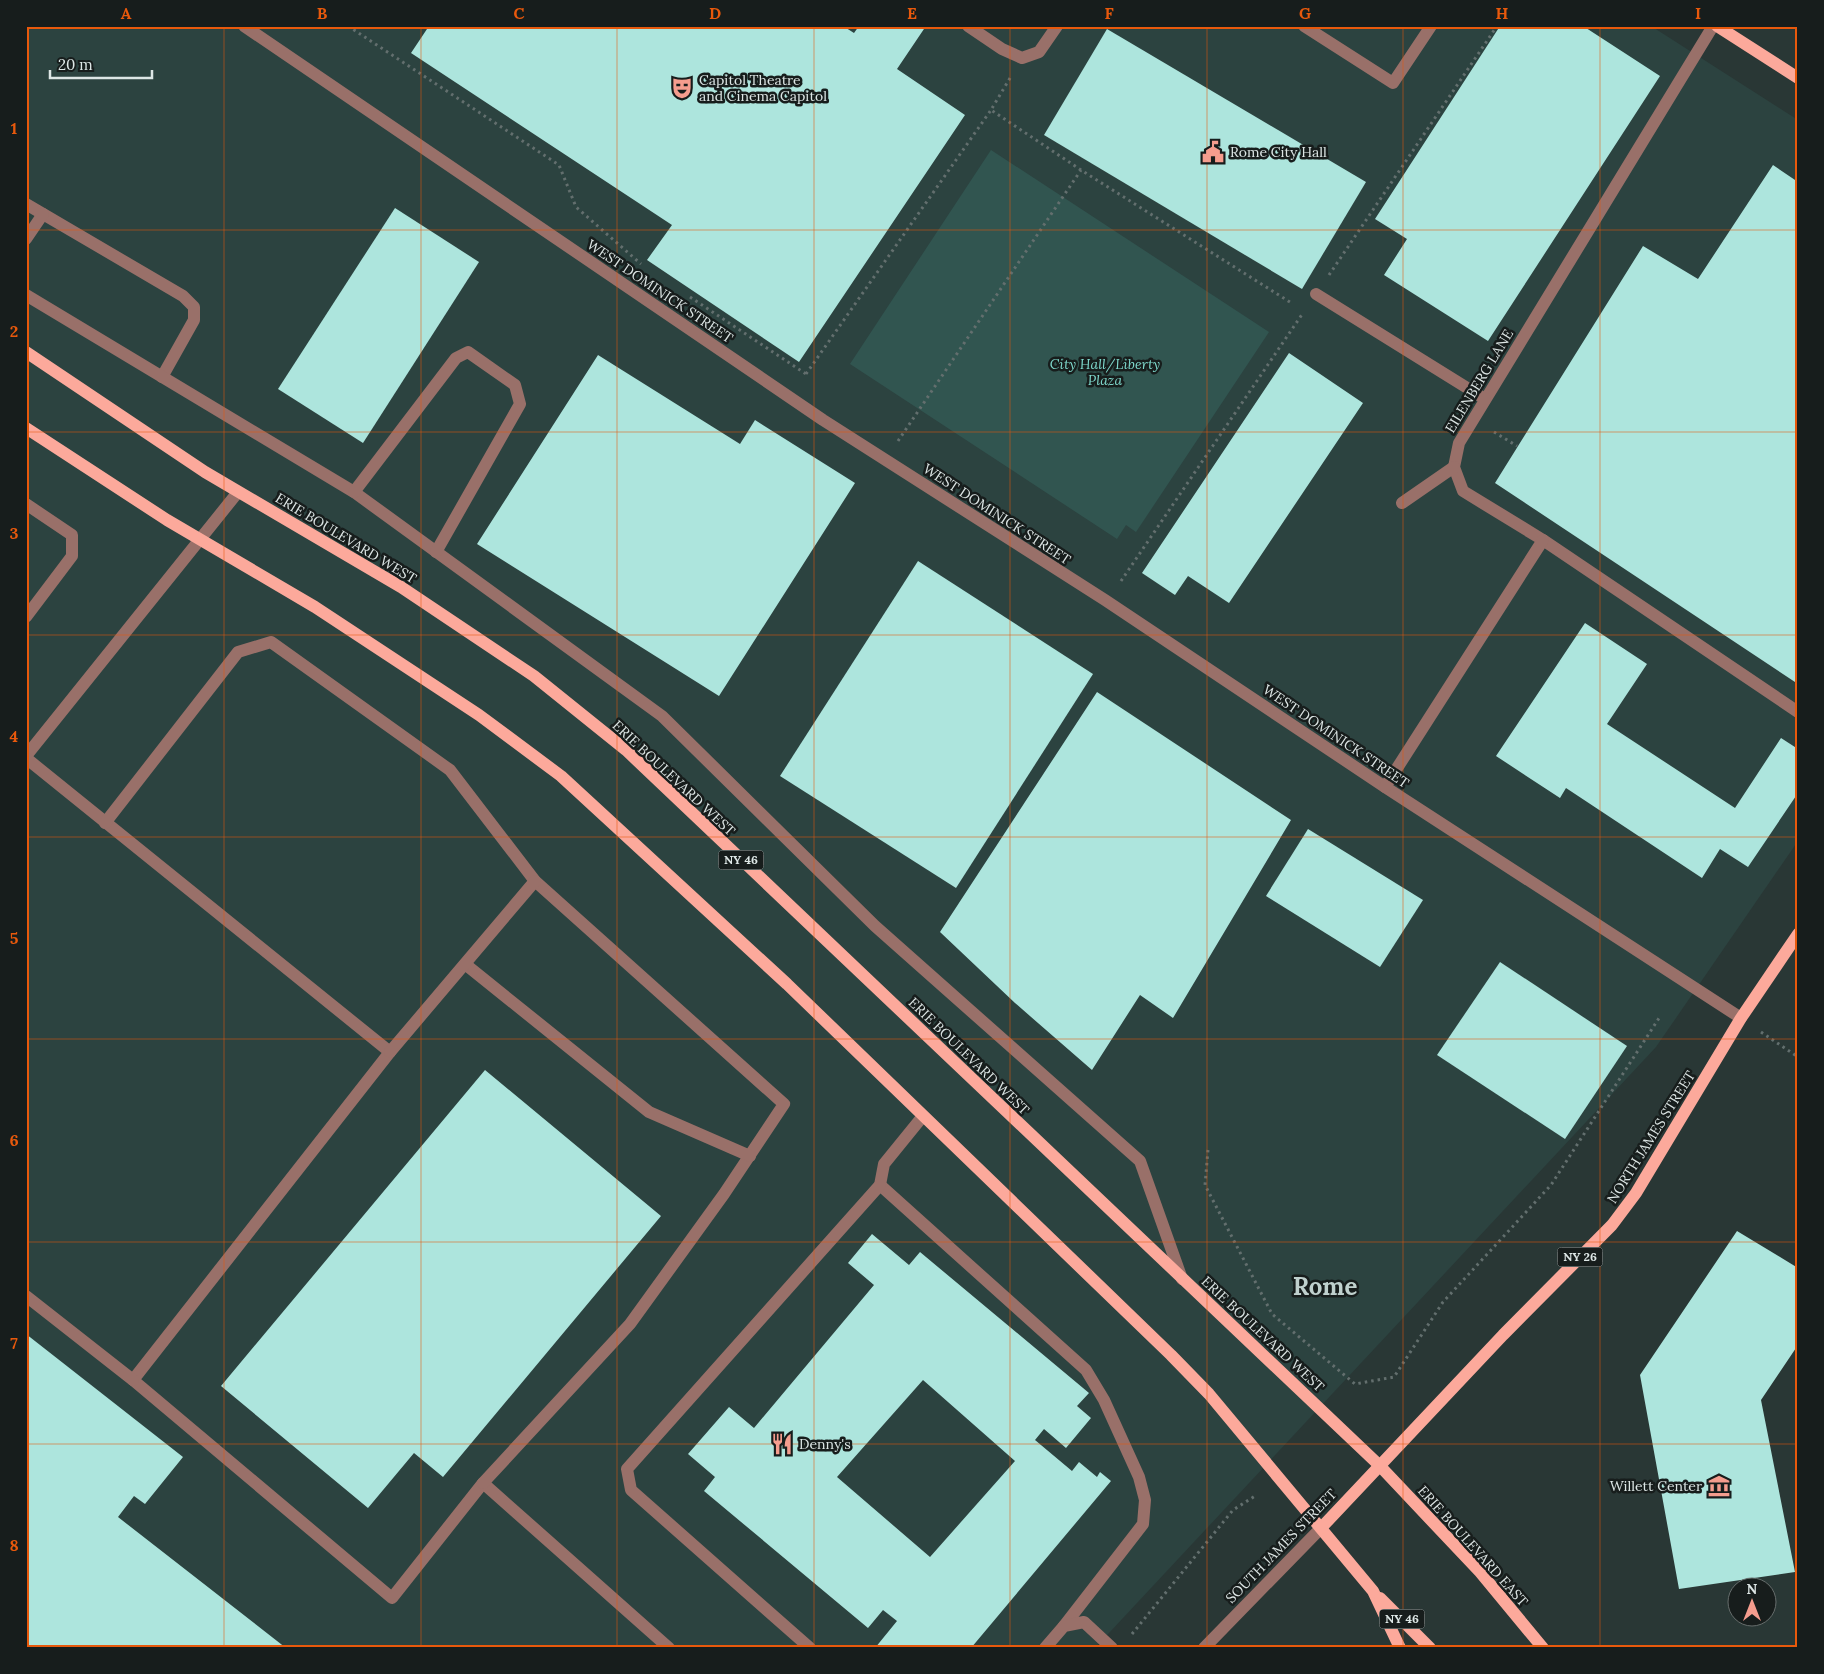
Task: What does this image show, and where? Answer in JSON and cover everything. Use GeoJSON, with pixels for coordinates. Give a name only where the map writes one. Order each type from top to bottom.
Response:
{"type":"FeatureCollection","features":[{"type":"Feature","properties":{"kind":"main road"},"geometry":{"type":"LineString","coordinates":[[1717,26],[1798,78]]}},
{"type":"Feature","properties":{"kind":"main road","name":"ERIE BOULEVARD WEST"},"geometry":{"type":"LineString","coordinates":[[26,352],[205,472],[401,587],[534,676],[626,750],[1379,1465]]}},
{"type":"Feature","properties":{"kind":"main road"},"geometry":{"type":"LineString","coordinates":[[26,428],[201,540],[315,607],[479,715],[561,776],[787,984],[1210,1394],[1373,1591],[1400,1648]]}},
{"type":"Feature","properties":{"kind":"main road","name":"NORTH JAMES STREET"},"geometry":{"type":"LineString","coordinates":[[1379,1465],[1503,1335],[1612,1225],[1636,1193],[1741,1018],[1798,934]]}},
{"type":"Feature","properties":{"kind":"main road","name":"SOUTH JAMES STREET"},"geometry":{"type":"LineString","coordinates":[[1321,1528],[1379,1465]]}},
{"type":"Feature","properties":{"kind":"main road","name":"ERIE BOULEVARD EAST"},"geometry":{"type":"LineString","coordinates":[[1379,1465],[1480,1572],[1543,1648]]}},
{"type":"Feature","properties":{"kind":"main road","name":"NY 46"},"geometry":{"type":"LineString","coordinates":[[1373,1591],[1430,1648]]}},
{"type":"Feature","properties":{"kind":"street","name":"WEST DOMINICK STREET"},"geometry":{"type":"LineString","coordinates":[[244,26],[790,398],[1104,600],[1385,787],[1741,1018]]}},
{"type":"Feature","properties":{"kind":"street"},"geometry":{"type":"LineString","coordinates":[[968,26],[1002,49],[1022,58],[1039,52],[1056,26]]}},
{"type":"Feature","properties":{"kind":"street"},"geometry":{"type":"LineString","coordinates":[[1304,26],[1393,83],[1430,26]]}},
{"type":"Feature","properties":{"kind":"street","name":"EILENBERG LANE"},"geometry":{"type":"LineString","coordinates":[[1454,467],[1459,443],[1713,26]]}},
{"type":"Feature","properties":{"kind":"street"},"geometry":{"type":"LineString","coordinates":[[26,204],[183,296],[194,306],[194,320],[162,377]]}},
{"type":"Feature","properties":{"kind":"street"},"geometry":{"type":"LineString","coordinates":[[26,239],[43,214]]}},
{"type":"Feature","properties":{"kind":"street"},"geometry":{"type":"LineString","coordinates":[[1316,294],[1485,399]]}},
{"type":"Feature","properties":{"kind":"street"},"geometry":{"type":"LineString","coordinates":[[26,295],[354,492],[662,716],[875,926],[1140,1161],[1182,1279]]}},
{"type":"Feature","properties":{"kind":"street"},"geometry":{"type":"LineString","coordinates":[[354,492],[456,358],[468,352],[515,385],[520,404],[436,552]]}},
{"type":"Feature","properties":{"kind":"street"},"geometry":{"type":"LineString","coordinates":[[1402,503],[1454,467],[1463,491],[1543,540],[1798,712]]}},
{"type":"Feature","properties":{"kind":"street"},"geometry":{"type":"LineString","coordinates":[[238,492],[26,757],[105,823],[390,1052]]}},
{"type":"Feature","properties":{"kind":"street"},"geometry":{"type":"LineString","coordinates":[[26,504],[72,535],[72,556],[26,617]]}},
{"type":"Feature","properties":{"kind":"street"},"geometry":{"type":"LineString","coordinates":[[1385,787],[1543,540]]}},
{"type":"Feature","properties":{"kind":"street"},"geometry":{"type":"LineString","coordinates":[[26,1296],[133,1380],[392,1598],[483,1483],[630,1324],[750,1156],[784,1104],[535,881],[450,770],[271,642],[238,652],[105,823]]}},
{"type":"Feature","properties":{"kind":"street"},"geometry":{"type":"LineString","coordinates":[[133,1380],[390,1052],[535,881]]}},
{"type":"Feature","properties":{"kind":"street"},"geometry":{"type":"LineString","coordinates":[[465,964],[649,1112],[750,1156]]}},
{"type":"Feature","properties":{"kind":"street"},"geometry":{"type":"LineString","coordinates":[[810,1648],[631,1490],[627,1469],[880,1185],[884,1164],[924,1116]]}},
{"type":"Feature","properties":{"kind":"street"},"geometry":{"type":"LineString","coordinates":[[880,1185],[1086,1370],[1104,1400],[1139,1477],[1145,1500],[1142,1524],[1045,1648]]}},
{"type":"Feature","properties":{"kind":"street"},"geometry":{"type":"LineString","coordinates":[[483,1483],[668,1648]]}},
{"type":"Feature","properties":{"kind":"street","name":"SOUTH JAMES STREET"},"geometry":{"type":"LineString","coordinates":[[1204,1648],[1321,1528]]}},
{"type":"Feature","properties":{"kind":"street"},"geometry":{"type":"LineString","coordinates":[[1064,1626],[1084,1622],[1112,1648]]}},
{"type":"Feature","properties":{"kind":"path"},"geometry":{"type":"LineString","coordinates":[[348,26],[559,165],[576,207],[643,266]]}},
{"type":"Feature","properties":{"kind":"path"},"geometry":{"type":"LineString","coordinates":[[790,398],[991,110],[1022,58]]}},
{"type":"Feature","properties":{"kind":"path"},"geometry":{"type":"LineString","coordinates":[[991,110],[1081,170],[1223,260]]}},
{"type":"Feature","properties":{"kind":"path"},"geometry":{"type":"LineString","coordinates":[[885,460],[1081,170]]}},
{"type":"Feature","properties":{"kind":"path"},"geometry":{"type":"LineString","coordinates":[[684,293],[806,374]]}},
{"type":"Feature","properties":{"kind":"path"},"geometry":{"type":"LineString","coordinates":[[1208,1150],[1205,1185],[1272,1314],[1355,1384],[1394,1377],[1443,1302],[1551,1185],[1661,1015]]}},
{"type":"Feature","properties":{"kind":"path"},"geometry":{"type":"LineString","coordinates":[[1741,1018],[1798,1057]]}},
{"type":"Feature","properties":{"kind":"path"},"geometry":{"type":"LineString","coordinates":[[1126,1640],[1233,1510],[1256,1496]]}},
{"type":"Feature","properties":{"kind":"shaded area"},"geometry":{"type":"Polygon","coordinates":[[[26,26],[1651,26],[1798,120],[1798,841],[1656,1047],[1095,1648],[26,1648],[26,26]]]}},
{"type":"Feature","properties":{"kind":"green space","name":"City Hall/Liberty Plaza"},"geometry":{"type":"Polygon","coordinates":[[[991,150],[1269,332],[1136,532],[1126,525],[1117,539],[850,364],[991,150]]]}},
{"type":"Feature","properties":{"kind":"building"},"geometry":{"type":"Polygon","coordinates":[[[429,26],[843,26],[854,33],[859,26],[926,26],[897,69],[965,115],[799,362],[647,260],[672,225],[411,53],[429,26]]]}},
{"type":"Feature","properties":{"kind":"building"},"geometry":{"type":"Polygon","coordinates":[[[1500,26],[1583,26],[1660,76],[1488,341],[1384,275],[1407,239],[1375,219],[1500,26]]]}},
{"type":"Feature","properties":{"kind":"building","name":"Rome City Hall"},"geometry":{"type":"Polygon","coordinates":[[[1107,29],[1366,182],[1302,289],[1044,135],[1107,29]]]}},
{"type":"Feature","properties":{"kind":"building"},"geometry":{"type":"Polygon","coordinates":[[[1773,165],[1798,182],[1798,684],[1495,483],[1643,246],[1698,279],[1773,165]]]}},
{"type":"Feature","properties":{"kind":"building"},"geometry":{"type":"Polygon","coordinates":[[[395,208],[479,262],[363,443],[278,389],[395,208]]]}},
{"type":"Feature","properties":{"kind":"building"},"geometry":{"type":"Polygon","coordinates":[[[1289,353],[1363,403],[1229,603],[1188,576],[1175,595],[1142,573],[1289,353]]]}},
{"type":"Feature","properties":{"kind":"building"},"geometry":{"type":"Polygon","coordinates":[[[598,355],[740,444],[755,420],[855,483],[719,696],[477,544],[598,355]]]}},
{"type":"Feature","properties":{"kind":"building"},"geometry":{"type":"Polygon","coordinates":[[[918,561],[1093,674],[956,888],[780,776],[918,561]]]}},
{"type":"Feature","properties":{"kind":"building"},"geometry":{"type":"Polygon","coordinates":[[[1585,623],[1647,664],[1607,724],[1735,808],[1781,738],[1798,749],[1798,793],[1748,867],[1720,849],[1702,878],[1566,788],[1560,798],[1496,756],[1585,623]]]}},
{"type":"Feature","properties":{"kind":"building"},"geometry":{"type":"Polygon","coordinates":[[[1097,692],[1291,820],[1173,1018],[1140,995],[1092,1070],[1015,1003],[940,932],[1097,692]]]}},
{"type":"Feature","properties":{"kind":"building"},"geometry":{"type":"Polygon","coordinates":[[[1308,829],[1423,900],[1380,967],[1266,896],[1308,829]]]}},
{"type":"Feature","properties":{"kind":"building"},"geometry":{"type":"Polygon","coordinates":[[[1500,962],[1627,1046],[1565,1139],[1437,1055],[1500,962]]]}},
{"type":"Feature","properties":{"kind":"building"},"geometry":{"type":"Polygon","coordinates":[[[485,1070],[661,1216],[443,1477],[414,1453],[368,1508],[221,1386],[485,1070]]]}},
{"type":"Feature","properties":{"kind":"building","name":"Willett Center"},"geometry":{"type":"Polygon","coordinates":[[[1737,1231],[1798,1268],[1798,1345],[1761,1400],[1795,1572],[1768,1576],[1726,1576],[1726,1582],[1679,1589],[1640,1375],[1737,1231]]]}},
{"type":"Feature","properties":{"kind":"building","name":"Denny's"},"geometry":{"type":"Polygon","coordinates":[[[872,1234],[909,1265],[920,1252],[1089,1393],[1077,1406],[1091,1418],[1066,1448],[1044,1429],[1035,1440],[1072,1471],[1079,1462],[1097,1477],[1100,1472],[1111,1481],[971,1648],[875,1648],[897,1621],[883,1610],[868,1628],[704,1491],[715,1477],[688,1454],[729,1407],[754,1428],[874,1285],[848,1263],[872,1234]],[[923,1380],[837,1477],[930,1557],[1015,1461],[923,1380]]]}},
{"type":"Feature","properties":{"kind":"building"},"geometry":{"type":"Polygon","coordinates":[[[26,1334],[183,1457],[145,1504],[134,1496],[118,1517],[286,1648],[26,1648],[26,1334]]]}},
{"type":"Feature","properties":{"kind":"place","name":"Capitol Theatre and Cinema Capitol"},"geometry":{"type":"Point","coordinates":[682,88]}},
{"type":"Feature","properties":{"kind":"place","name":"Rome City Hall"},"geometry":{"type":"Point","coordinates":[1213,152]}},
{"type":"Feature","properties":{"kind":"place","name":"Denny's"},"geometry":{"type":"Point","coordinates":[782,1444]}},
{"type":"Feature","properties":{"kind":"place","name":"Willett Center"},"geometry":{"type":"Point","coordinates":[1719,1486]}},
{"type":"Feature","properties":{"kind":"district","name":"Rome"},"geometry":{"type":"Point","coordinates":[1325,1287]}}]}
